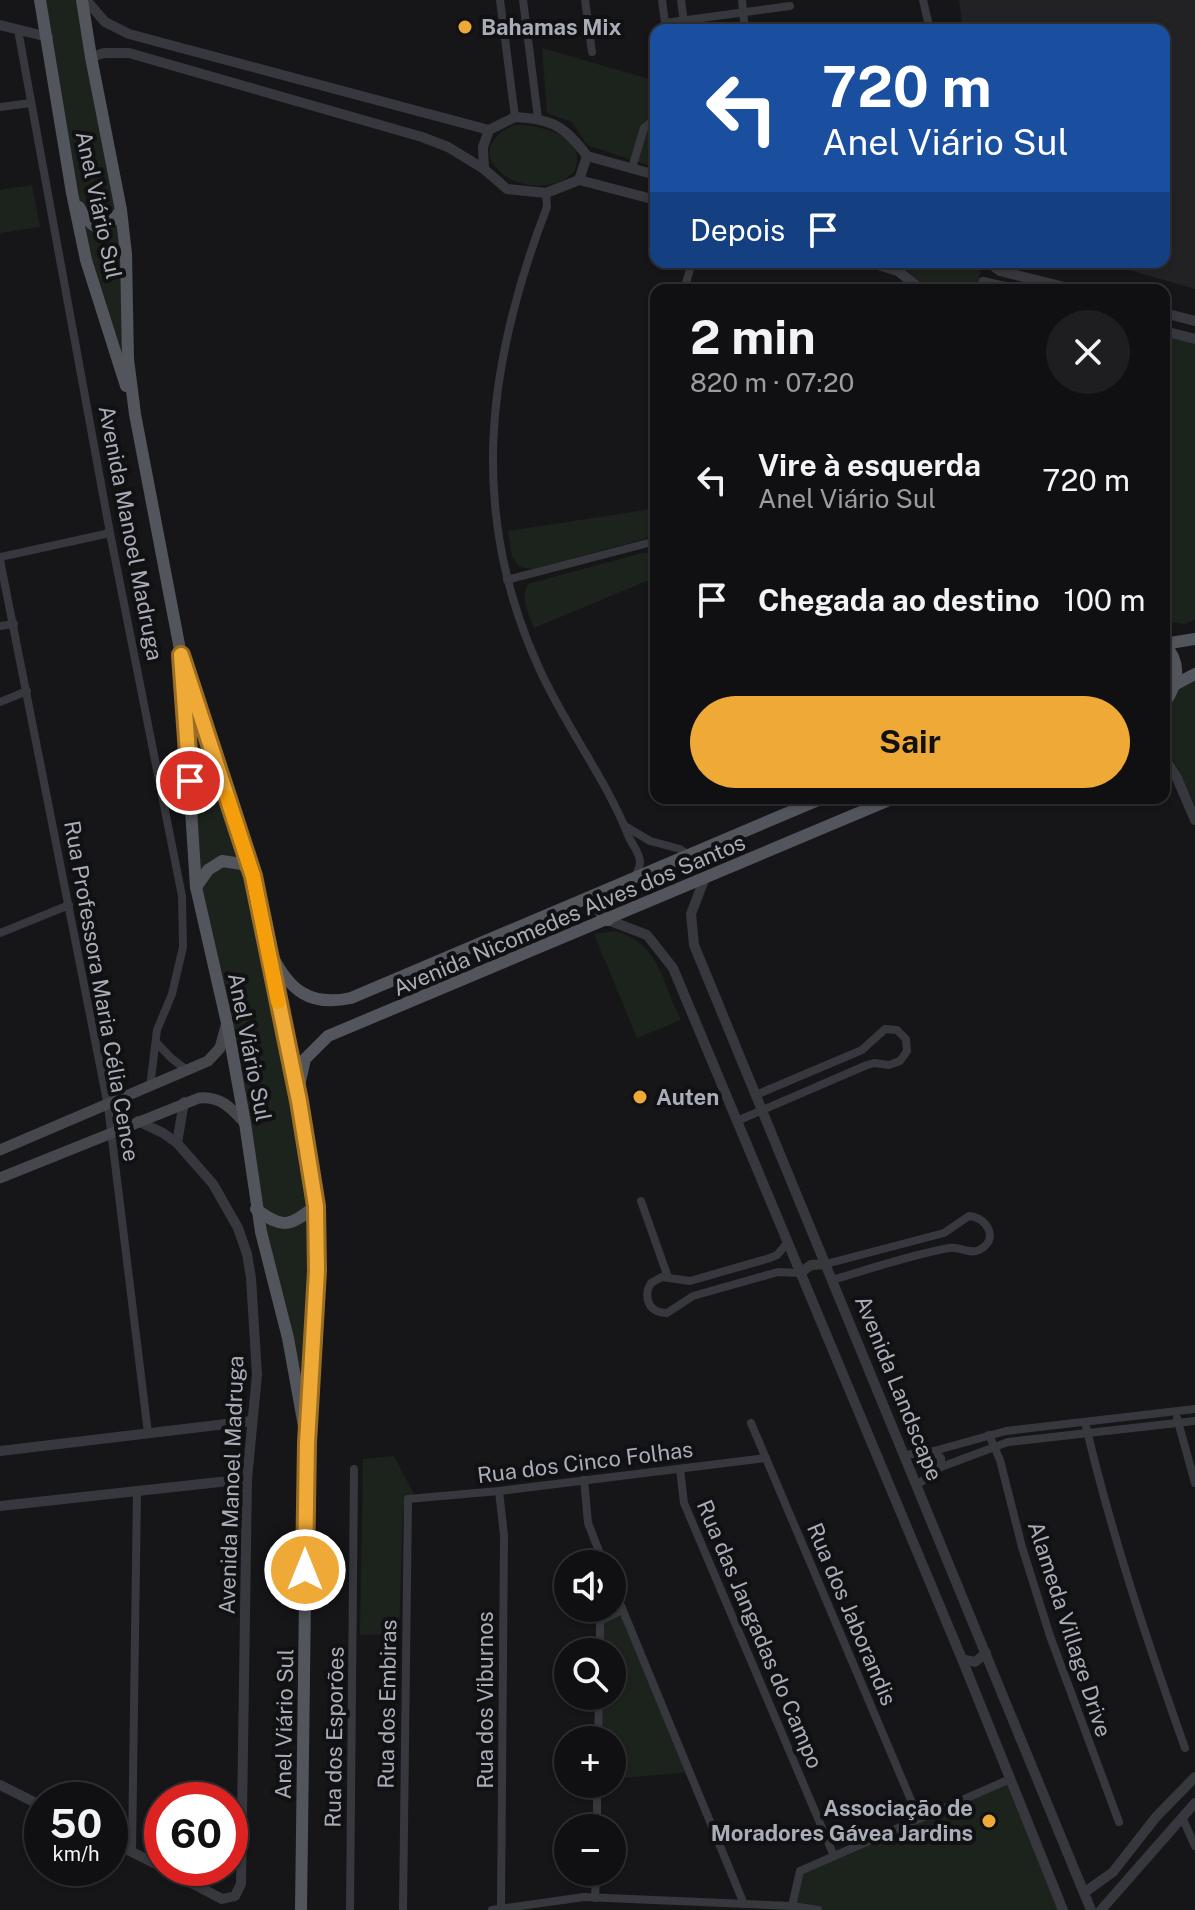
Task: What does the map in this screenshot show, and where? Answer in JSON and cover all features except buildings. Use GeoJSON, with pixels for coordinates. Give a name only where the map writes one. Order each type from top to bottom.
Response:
{"type":"FeatureCollection","features":[{"type":"Feature","properties":{"kind":"main road","name":"Anel Viário Sul"},"geometry":{"type":"LineString","coordinates":[[40,0],[86,260],[135,414]]}},
{"type":"Feature","properties":{"kind":"main road","name":"Anel Viário Sul"},"geometry":{"type":"LineString","coordinates":[[84,0],[91,57],[121,210],[126,254],[128,359],[135,414],[181,655],[196,887],[227,1023],[256,1209],[288,1338],[307,1443]]}},
{"type":"Feature","properties":{"kind":"main road"},"geometry":{"type":"LineString","coordinates":[[72,193],[86,219],[95,227],[104,227],[121,210]]}},
{"type":"Feature","properties":{"kind":"main road"},"geometry":{"type":"LineString","coordinates":[[1170,643],[1195,639]]}},
{"type":"Feature","properties":{"kind":"main road"},"geometry":{"type":"LineString","coordinates":[[1170,652],[1177,667],[1170,693]]}},
{"type":"Feature","properties":{"kind":"main road","name":"Anel Viário Sul"},"geometry":{"type":"LineString","coordinates":[[181,655],[253,876],[299,1101],[316,1206],[317,1271],[307,1443],[301,1910]]}},
{"type":"Feature","properties":{"kind":"main road"},"geometry":{"type":"LineString","coordinates":[[1174,685],[1195,674]]}},
{"type":"Feature","properties":{"kind":"main road","name":"Avenida Nicomedes Alves dos Santos"},"geometry":{"type":"LineString","coordinates":[[265,940],[280,972],[291,986],[316,999],[341,1000],[602,894],[795,804]]}},
{"type":"Feature","properties":{"kind":"main road","name":"Avenida Nicomedes Alves dos Santos"},"geometry":{"type":"LineString","coordinates":[[299,1101],[300,1071],[305,1059],[328,1036],[704,880],[878,804]]}},
{"type":"Feature","properties":{"kind":"main road"},"geometry":{"type":"LineString","coordinates":[[196,887],[208,870],[222,861],[242,864],[253,876]]}},
{"type":"Feature","properties":{"kind":"main road"},"geometry":{"type":"LineString","coordinates":[[602,894],[599,905],[608,920]]}},
{"type":"Feature","properties":{"kind":"main road"},"geometry":{"type":"LineString","coordinates":[[0,1150],[108,1106],[215,1056],[227,1023]]}},
{"type":"Feature","properties":{"kind":"main road"},"geometry":{"type":"LineString","coordinates":[[0,1178],[184,1102],[210,1097],[220,1100],[245,1123]]}},
{"type":"Feature","properties":{"kind":"main road"},"geometry":{"type":"LineString","coordinates":[[256,1209],[271,1220],[286,1224],[316,1206]]}},
{"type":"Feature","properties":{"kind":"street"},"geometry":{"type":"LineString","coordinates":[[84,0],[105,22],[129,34],[489,130],[515,117],[538,118],[571,134],[587,156],[650,173]]}},
{"type":"Feature","properties":{"kind":"street"},"geometry":{"type":"LineString","coordinates":[[500,0],[515,117]]}},
{"type":"Feature","properties":{"kind":"street"},"geometry":{"type":"LineString","coordinates":[[523,0],[538,118]]}},
{"type":"Feature","properties":{"kind":"street"},"geometry":{"type":"LineString","coordinates":[[585,0],[592,52]]}},
{"type":"Feature","properties":{"kind":"street"},"geometry":{"type":"LineString","coordinates":[[662,0],[665,24]]}},
{"type":"Feature","properties":{"kind":"street"},"geometry":{"type":"LineString","coordinates":[[681,0],[684,24]]}},
{"type":"Feature","properties":{"kind":"street"},"geometry":{"type":"LineString","coordinates":[[742,0],[744,24]]}},
{"type":"Feature","properties":{"kind":"street"},"geometry":{"type":"LineString","coordinates":[[923,0],[929,24]]}},
{"type":"Feature","properties":{"kind":"street"},"geometry":{"type":"LineString","coordinates":[[689,24],[790,6]]}},
{"type":"Feature","properties":{"kind":"street"},"geometry":{"type":"LineString","coordinates":[[0,25],[48,37]]}},
{"type":"Feature","properties":{"kind":"street","name":"Avenida Manoel Madruga"},"geometry":{"type":"LineString","coordinates":[[18,30],[110,533],[182,896],[183,947],[179,971],[161,1018],[150,1087]]}},
{"type":"Feature","properties":{"kind":"street"},"geometry":{"type":"LineString","coordinates":[[91,57],[116,51],[144,57],[422,137],[448,147],[484,169],[507,189],[546,193],[579,180],[650,198]]}},
{"type":"Feature","properties":{"kind":"street"},"geometry":{"type":"LineString","coordinates":[[0,107],[31,103]]}},
{"type":"Feature","properties":{"kind":"street"},"geometry":{"type":"LineString","coordinates":[[632,168],[644,128],[650,123]]}},
{"type":"Feature","properties":{"kind":"street"},"geometry":{"type":"LineString","coordinates":[[484,169],[483,147],[489,130]]}},
{"type":"Feature","properties":{"kind":"street"},"geometry":{"type":"LineString","coordinates":[[579,180],[587,156]]}},
{"type":"Feature","properties":{"kind":"street"},"geometry":{"type":"LineString","coordinates":[[546,193],[547,207],[508,326],[494,406],[491,446],[497,527],[507,580],[540,670],[640,858],[634,879]]}},
{"type":"Feature","properties":{"kind":"street"},"geometry":{"type":"LineString","coordinates":[[899,268],[916,284]]}},
{"type":"Feature","properties":{"kind":"street"},"geometry":{"type":"LineString","coordinates":[[996,268],[1052,284]]}},
{"type":"Feature","properties":{"kind":"street"},"geometry":{"type":"LineString","coordinates":[[1170,315],[1195,321]]}},
{"type":"Feature","properties":{"kind":"street"},"geometry":{"type":"LineString","coordinates":[[1170,332],[1195,339]]}},
{"type":"Feature","properties":{"kind":"street"},"geometry":{"type":"LineString","coordinates":[[0,558],[110,533]]}},
{"type":"Feature","properties":{"kind":"street"},"geometry":{"type":"LineString","coordinates":[[507,580],[650,543]]}},
{"type":"Feature","properties":{"kind":"street","name":"Rua Professora Maria Célia Cence"},"geometry":{"type":"LineString","coordinates":[[0,558],[108,1106],[148,1433]]}},
{"type":"Feature","properties":{"kind":"street"},"geometry":{"type":"LineString","coordinates":[[0,613],[11,611]]}},
{"type":"Feature","properties":{"kind":"street"},"geometry":{"type":"LineString","coordinates":[[0,626],[14,624]]}},
{"type":"Feature","properties":{"kind":"street"},"geometry":{"type":"LineString","coordinates":[[0,702],[27,691]]}},
{"type":"Feature","properties":{"kind":"street"},"geometry":{"type":"LineString","coordinates":[[1170,767],[1195,820]]}},
{"type":"Feature","properties":{"kind":"street"},"geometry":{"type":"LineString","coordinates":[[625,826],[650,841],[680,849],[689,856]]}},
{"type":"Feature","properties":{"kind":"street","name":"Avenida Landscape"},"geometry":{"type":"LineString","coordinates":[[704,880],[691,914],[694,945],[1091,1910]]}},
{"type":"Feature","properties":{"kind":"street"},"geometry":{"type":"LineString","coordinates":[[0,933],[69,905]]}},
{"type":"Feature","properties":{"kind":"street","name":"Avenida Landscape"},"geometry":{"type":"LineString","coordinates":[[608,920],[647,935],[673,968],[962,1659],[1063,1910]]}},
{"type":"Feature","properties":{"kind":"street"},"geometry":{"type":"LineString","coordinates":[[737,1121],[867,1065],[889,1065],[900,1061],[907,1051],[906,1039],[897,1030],[885,1029],[862,1050],[756,1095]]}},
{"type":"Feature","properties":{"kind":"street"},"geometry":{"type":"LineString","coordinates":[[156,1041],[188,1071]]}},
{"type":"Feature","properties":{"kind":"street"},"geometry":{"type":"LineString","coordinates":[[797,1078],[804,1093]]}},
{"type":"Feature","properties":{"kind":"street"},"geometry":{"type":"LineString","coordinates":[[177,1143],[184,1102]]}},
{"type":"Feature","properties":{"kind":"street","name":"Avenida Manoel Madruga"},"geometry":{"type":"LineString","coordinates":[[138,1121],[177,1143],[213,1184],[238,1228],[247,1254],[257,1375],[247,1479],[243,1782]]}},
{"type":"Feature","properties":{"kind":"street"},"geometry":{"type":"LineString","coordinates":[[641,1201],[668,1277]]}},
{"type":"Feature","properties":{"kind":"street"},"geometry":{"type":"LineString","coordinates":[[787,1243],[777,1255],[735,1268],[682,1282],[668,1277],[656,1280],[648,1289],[650,1306],[661,1313],[673,1312],[686,1298],[778,1272],[800,1273],[811,1265],[826,1264],[950,1231],[958,1221],[969,1216],[981,1218],[989,1228],[985,1246],[975,1252],[947,1248],[832,1280]]}},
{"type":"Feature","properties":{"kind":"street"},"geometry":{"type":"LineString","coordinates":[[874,1251],[878,1267]]}},
{"type":"Feature","properties":{"kind":"street"},"geometry":{"type":"LineString","coordinates":[[735,1268],[739,1283]]}},
{"type":"Feature","properties":{"kind":"street"},"geometry":{"type":"LineString","coordinates":[[905,1455],[934,1451],[989,1435],[1195,1409]]}},
{"type":"Feature","properties":{"kind":"street"},"geometry":{"type":"LineString","coordinates":[[1175,1411],[1195,1483]]}},
{"type":"Feature","properties":{"kind":"street"},"geometry":{"type":"LineString","coordinates":[[0,1451],[251,1421]]}},
{"type":"Feature","properties":{"kind":"street"},"geometry":{"type":"LineString","coordinates":[[917,1485],[941,1467],[993,1446],[1195,1421]]}},
{"type":"Feature","properties":{"kind":"street"},"geometry":{"type":"LineString","coordinates":[[1085,1422],[1140,1619],[1185,1748]]}},
{"type":"Feature","properties":{"kind":"street","name":"Rua dos Jaborandis"},"geometry":{"type":"LineString","coordinates":[[751,1423],[919,1819]]}},
{"type":"Feature","properties":{"kind":"street","name":"Alameda Village Drive"},"geometry":{"type":"LineString","coordinates":[[989,1435],[1000,1460],[1022,1547],[1050,1636],[1119,1822]]}},
{"type":"Feature","properties":{"kind":"street"},"geometry":{"type":"LineString","coordinates":[[934,1451],[941,1458],[941,1467]]}},
{"type":"Feature","properties":{"kind":"street","name":"Rua dos Cinco Folhas"},"geometry":{"type":"LineString","coordinates":[[408,1499],[499,1491],[766,1458]]}},
{"type":"Feature","properties":{"kind":"street","name":"Rua dos Esporões"},"geometry":{"type":"LineString","coordinates":[[350,1910],[354,1469]]}},
{"type":"Feature","properties":{"kind":"street","name":"Rua das Jangadas do Campo"},"geometry":{"type":"LineString","coordinates":[[680,1469],[684,1503],[834,1856]]}},
{"type":"Feature","properties":{"kind":"street"},"geometry":{"type":"LineString","coordinates":[[0,1506],[247,1479]]}},
{"type":"Feature","properties":{"kind":"street"},"geometry":{"type":"LineString","coordinates":[[584,1480],[588,1523],[599,1550]]}},
{"type":"Feature","properties":{"kind":"street"},"geometry":{"type":"LineString","coordinates":[[132,1852],[137,1491]]}},
{"type":"Feature","properties":{"kind":"street","name":"Rua dos Viburnos"},"geometry":{"type":"LineString","coordinates":[[497,1909],[504,1535],[499,1491]]}},
{"type":"Feature","properties":{"kind":"street","name":"Rua dos Embiras"},"geometry":{"type":"LineString","coordinates":[[403,1910],[408,1499]]}},
{"type":"Feature","properties":{"kind":"street"},"geometry":{"type":"LineString","coordinates":[[626,1620],[744,1904]]}},
{"type":"Feature","properties":{"kind":"street"},"geometry":{"type":"LineString","coordinates":[[962,1659],[975,1662],[986,1653]]}},
{"type":"Feature","properties":{"kind":"street"},"geometry":{"type":"LineString","coordinates":[[1085,1892],[1113,1872],[1195,1777]]}},
{"type":"Feature","properties":{"kind":"street"},"geometry":{"type":"LineString","coordinates":[[792,1906],[800,1871],[1010,1779]]}},
{"type":"Feature","properties":{"kind":"street"},"geometry":{"type":"LineString","coordinates":[[0,1785],[24,1797]]}},
{"type":"Feature","properties":{"kind":"street"},"geometry":{"type":"LineString","coordinates":[[1170,1803],[1182,1817],[1195,1846]]}},
{"type":"Feature","properties":{"kind":"street"},"geometry":{"type":"LineString","coordinates":[[1101,1910],[1195,1803]]}},
{"type":"Feature","properties":{"kind":"street"},"geometry":{"type":"LineString","coordinates":[[128,1850],[144,1858]]}},
{"type":"Feature","properties":{"kind":"street","name":"Avenida Manoel Madruga"},"geometry":{"type":"LineString","coordinates":[[197,1886],[222,1899],[235,1896],[240,1886]]}},
{"type":"Feature","properties":{"kind":"street"},"geometry":{"type":"LineString","coordinates":[[595,1886],[595,1898]]}},
{"type":"Feature","properties":{"kind":"street"},"geometry":{"type":"LineString","coordinates":[[497,1909],[595,1898],[792,1906],[818,1910]]}},
{"type":"Feature","properties":{"kind":"shaded area"},"geometry":{"type":"Polygon","coordinates":[[[40,0],[82,0],[121,210],[135,414],[86,260],[40,0]]]}},
{"type":"Feature","properties":{"kind":"shaded area"},"geometry":{"type":"Polygon","coordinates":[[[959,0],[1195,0],[1195,289],[1122,268],[1170,268],[1170,24],[962,24],[959,0]]]}},
{"type":"Feature","properties":{"kind":"shaded area"},"geometry":{"type":"Polygon","coordinates":[[[542,48],[650,79],[650,166],[587,145],[572,122],[547,113],[542,48]]]}},
{"type":"Feature","properties":{"kind":"shaded area"},"geometry":{"type":"Polygon","coordinates":[[[514,125],[549,130],[570,142],[577,161],[573,173],[555,183],[536,186],[503,174],[493,163],[490,150],[496,137],[514,125]]]}},
{"type":"Feature","properties":{"kind":"shaded area"},"geometry":{"type":"Polygon","coordinates":[[[32,185],[40,227],[0,233],[0,190],[32,185]]]}},
{"type":"Feature","properties":{"kind":"shaded area"},"geometry":{"type":"Polygon","coordinates":[[[906,268],[980,268],[980,276],[974,284],[924,284],[906,268]]]}},
{"type":"Feature","properties":{"kind":"shaded area"},"geometry":{"type":"Polygon","coordinates":[[[1170,329],[1195,334],[1195,620],[1185,624],[1170,622],[1170,329]]]}},
{"type":"Feature","properties":{"kind":"shaded area"},"geometry":{"type":"Polygon","coordinates":[[[650,509],[650,533],[645,539],[532,569],[519,567],[512,556],[508,531],[650,509]]]}},
{"type":"Feature","properties":{"kind":"shaded area"},"geometry":{"type":"Polygon","coordinates":[[[650,552],[650,580],[534,628],[525,600],[528,584],[650,552]]]}},
{"type":"Feature","properties":{"kind":"shaded area"},"geometry":{"type":"Polygon","coordinates":[[[181,655],[253,876],[316,1206],[307,1443],[196,887],[181,655]]]}},
{"type":"Feature","properties":{"kind":"shaded area"},"geometry":{"type":"Polygon","coordinates":[[[1195,681],[1195,804],[1170,754],[1170,706],[1179,687],[1195,681]]]}},
{"type":"Feature","properties":{"kind":"shaded area"},"geometry":{"type":"Polygon","coordinates":[[[616,931],[643,946],[652,956],[681,1020],[637,1038],[594,934],[616,931]]]}},
{"type":"Feature","properties":{"kind":"shaded area"},"geometry":{"type":"Polygon","coordinates":[[[394,1456],[416,1498],[404,1503],[403,1510],[399,1634],[360,1635],[363,1459],[394,1456]]]}},
{"type":"Feature","properties":{"kind":"shaded area"},"geometry":{"type":"Polygon","coordinates":[[[626,1620],[689,1772],[626,1778],[626,1726],[598,1726],[599,1710],[626,1710],[626,1638],[600,1638],[600,1622],[626,1620]]]}},
{"type":"Feature","properties":{"kind":"shaded area"},"geometry":{"type":"Polygon","coordinates":[[[1010,1779],[1063,1910],[818,1910],[792,1906],[800,1871],[1010,1779]]]}},
{"type":"Feature","properties":{"kind":"slow traffic"},"geometry":{"type":"LineString","coordinates":[[227,797],[253,876],[278,1002]]}},
{"type":"Feature","properties":{"kind":"place","name":"Bahamas Mix"},"geometry":{"type":"Point","coordinates":[465,27]}},
{"type":"Feature","properties":{"kind":"place","name":"Auten"},"geometry":{"type":"Point","coordinates":[640,1097]}},
{"type":"Feature","properties":{"kind":"place","name":"Associação de Moradores Gávea Jardins"},"geometry":{"type":"Point","coordinates":[989,1821]}},
{"type":"Feature","properties":{"kind":"route"},"geometry":{"type":"LineString","coordinates":[[190,781],[181,655],[253,876],[299,1101],[316,1206],[317,1271],[307,1443],[305,1570]]}}]}
